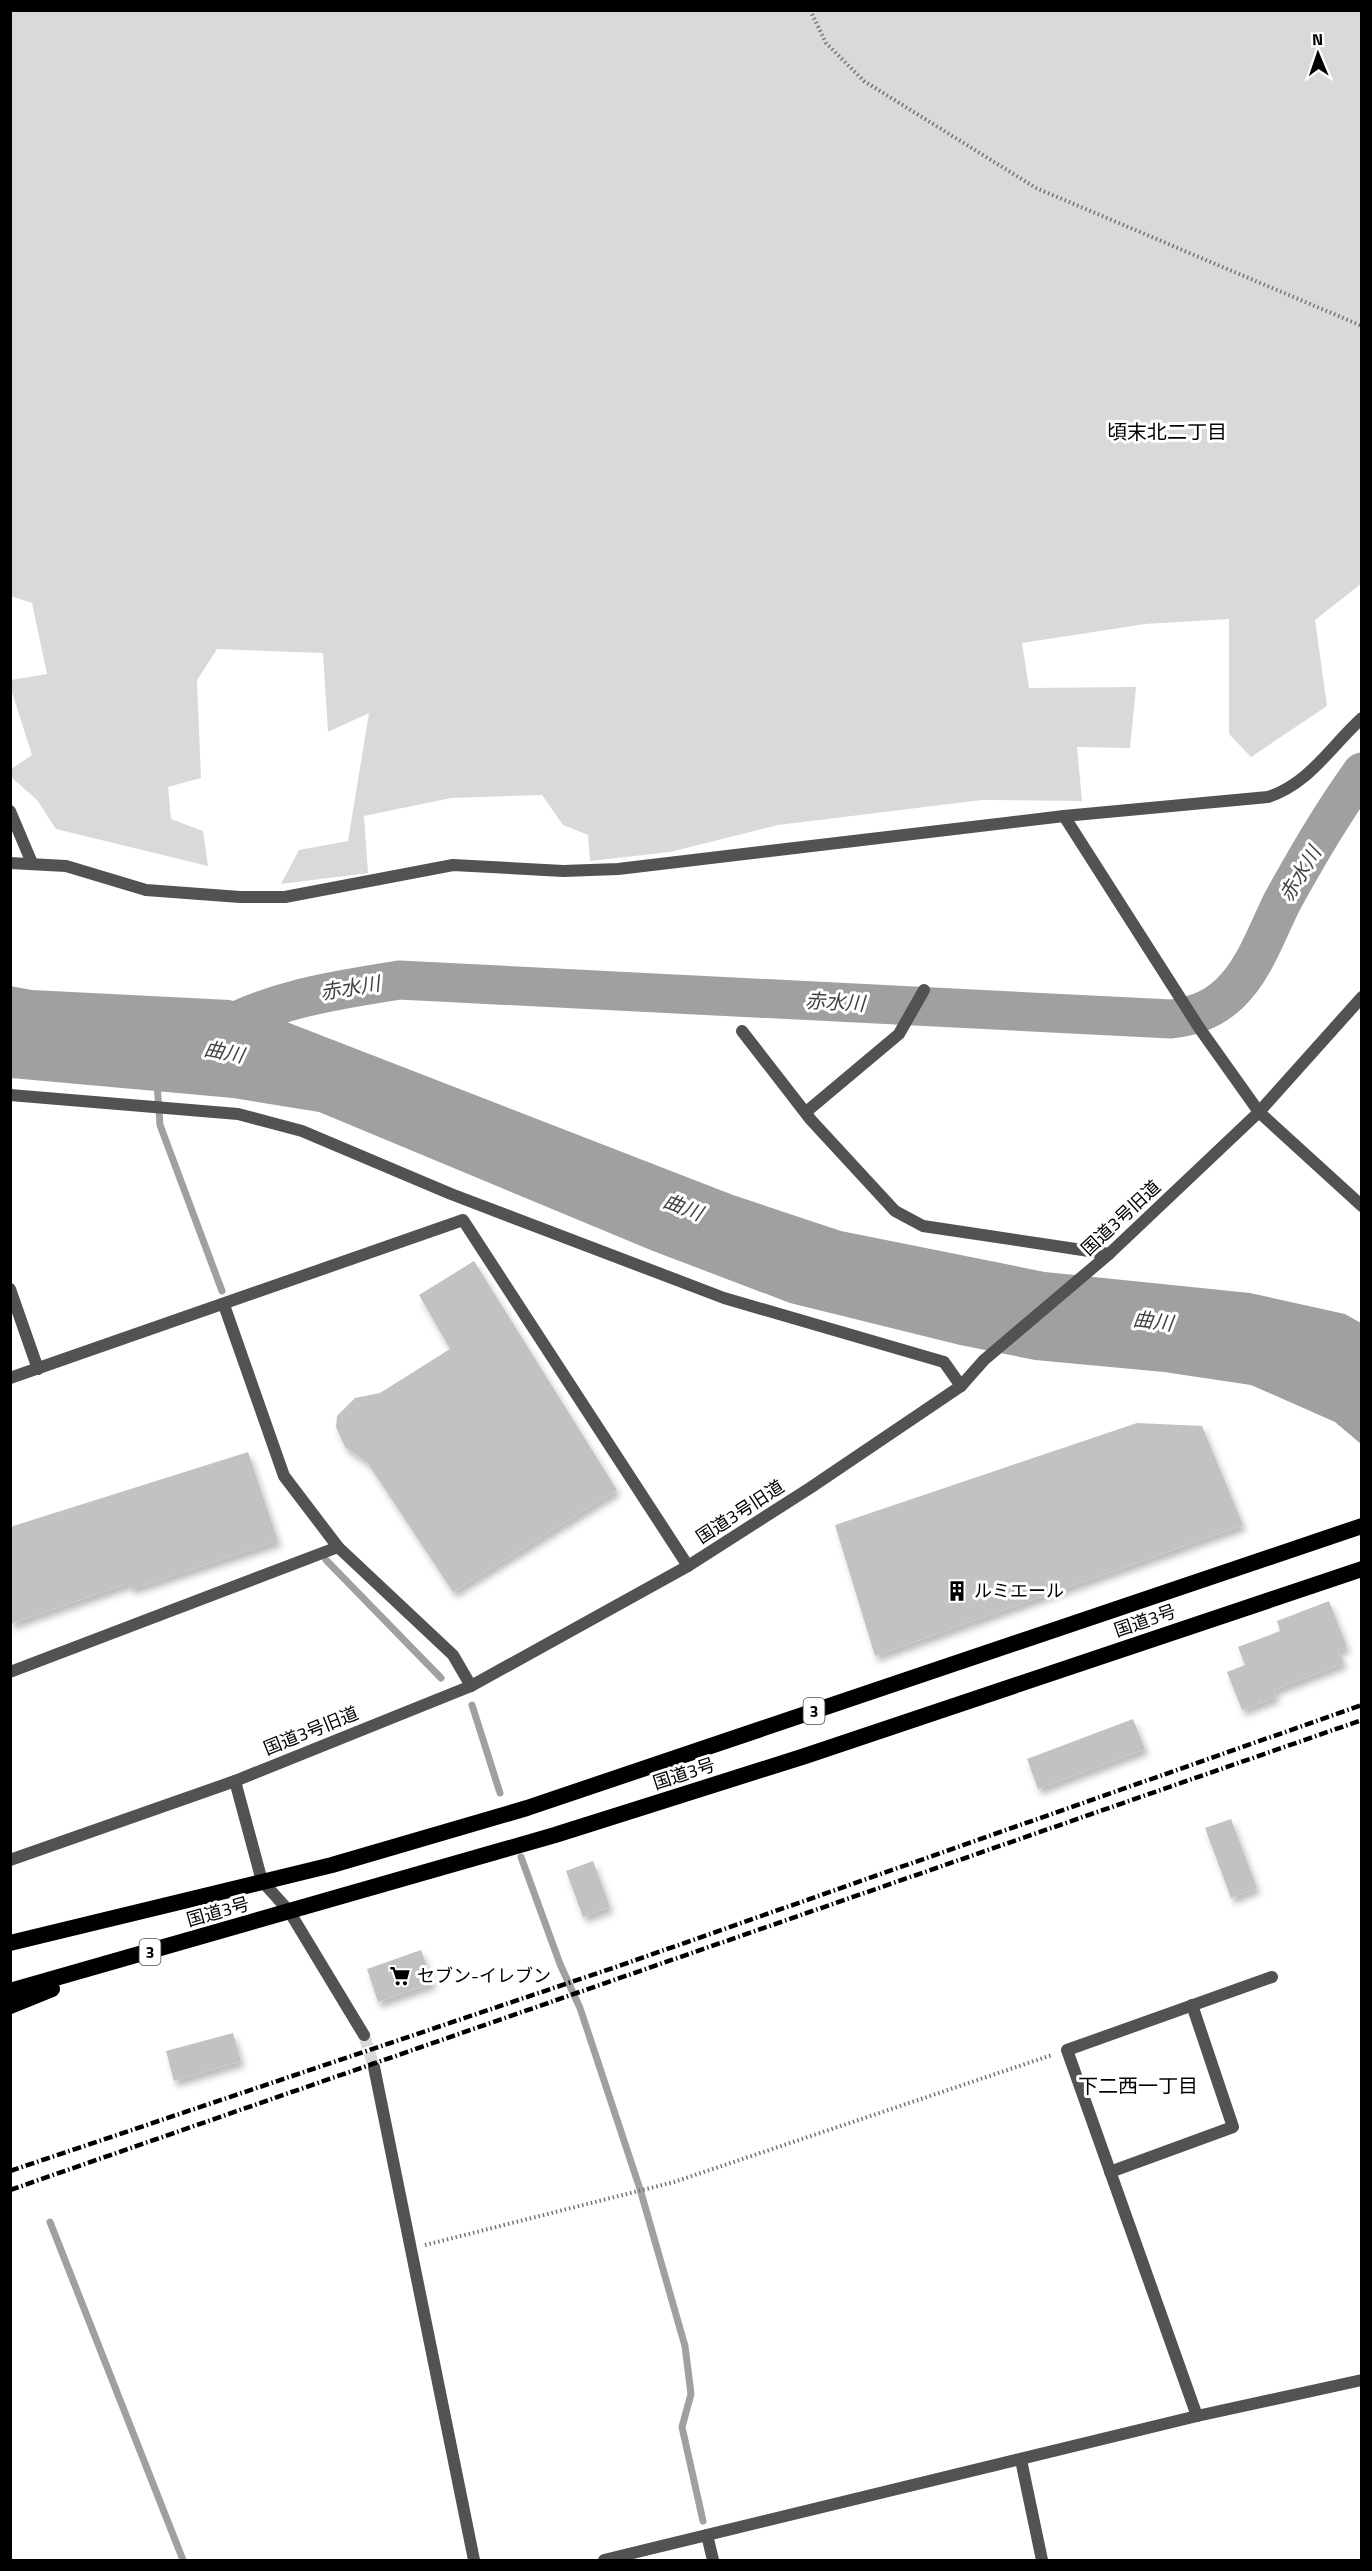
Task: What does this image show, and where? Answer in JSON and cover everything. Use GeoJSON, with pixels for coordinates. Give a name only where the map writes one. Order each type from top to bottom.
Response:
{"type":"FeatureCollection","features":[{"type":"Feature","properties":{"kind":"highway","name":"国道3号"},"geometry":{"type":"LineString","coordinates":[[10,1943],[332,1865],[527,1808],[1362,1526]]}},
{"type":"Feature","properties":{"kind":"highway","name":"国道3号"},"geometry":{"type":"LineString","coordinates":[[10,1991],[122,1961],[555,1835],[759,1770],[1362,1569]]}},
{"type":"Feature","properties":{"kind":"highway"},"geometry":{"type":"LineString","coordinates":[[10,2006],[122,1961]]}},
{"type":"Feature","properties":{"kind":"street"},"geometry":{"type":"LineString","coordinates":[[10,863],[66,866],[146,890],[240,897],[285,897],[453,865],[563,872],[618,868],[1064,816],[1252,800],[1285,791],[1307,775],[1362,718]]}},
{"type":"Feature","properties":{"kind":"street"},"geometry":{"type":"LineString","coordinates":[[10,811],[32,863]]}},
{"type":"Feature","properties":{"kind":"street"},"geometry":{"type":"LineString","coordinates":[[1064,816],[1200,1029],[1259,1112],[1362,1206]]}},
{"type":"Feature","properties":{"kind":"street"},"geometry":{"type":"LineString","coordinates":[[806,1112],[899,1034],[924,990]]}},
{"type":"Feature","properties":{"kind":"street","name":"国道3号旧道"},"geometry":{"type":"LineString","coordinates":[[10,1860],[236,1781],[471,1686],[688,1566],[810,1488],[961,1386],[984,1360],[1109,1254],[1259,1112],[1362,997]]}},
{"type":"Feature","properties":{"kind":"street"},"geometry":{"type":"LineString","coordinates":[[742,1030],[806,1112],[895,1211],[923,1226],[1109,1254]]}},
{"type":"Feature","properties":{"kind":"street"},"geometry":{"type":"LineString","coordinates":[[10,1095],[238,1114],[302,1131],[451,1194],[724,1298],[944,1362],[961,1386]]}},
{"type":"Feature","properties":{"kind":"street"},"geometry":{"type":"LineString","coordinates":[[10,1378],[463,1220],[688,1566]]}},
{"type":"Feature","properties":{"kind":"street"},"geometry":{"type":"LineString","coordinates":[[10,1289],[38,1369]]}},
{"type":"Feature","properties":{"kind":"street"},"geometry":{"type":"LineString","coordinates":[[224,1305],[284,1476],[338,1547],[453,1654],[471,1686]]}},
{"type":"Feature","properties":{"kind":"street"},"geometry":{"type":"LineString","coordinates":[[10,1672],[338,1547]]}},
{"type":"Feature","properties":{"kind":"street"},"geometry":{"type":"LineString","coordinates":[[236,1781],[262,1881],[289,1911],[364,2035]]}},
{"type":"Feature","properties":{"kind":"street"},"geometry":{"type":"LineString","coordinates":[[1197,2416],[1067,2050],[1272,1977]]}},
{"type":"Feature","properties":{"kind":"street"},"geometry":{"type":"LineString","coordinates":[[1110,2172],[1233,2127],[1192,2005]]}},
{"type":"Feature","properties":{"kind":"street"},"geometry":{"type":"LineString","coordinates":[[374,2067],[474,2560]]}},
{"type":"Feature","properties":{"kind":"street"},"geometry":{"type":"LineString","coordinates":[[604,2560],[1197,2416],[1362,2380]]}},
{"type":"Feature","properties":{"kind":"street"},"geometry":{"type":"LineString","coordinates":[[1021,2460],[1042,2560]]}},
{"type":"Feature","properties":{"kind":"street"},"geometry":{"type":"LineString","coordinates":[[707,2535],[712,2560]]}},
{"type":"Feature","properties":{"kind":"path"},"geometry":{"type":"LineString","coordinates":[[810,10],[826,43],[864,81],[1036,188],[1362,326]]}},
{"type":"Feature","properties":{"kind":"path"},"geometry":{"type":"LineString","coordinates":[[411,2249],[650,2188],[1067,2050]]}},
{"type":"Feature","properties":{"kind":"shaded area"},"geometry":{"type":"Polygon","coordinates":[[[11,10],[1361,11],[1362,583],[1315,620],[1327,706],[1251,757],[1229,734],[1229,619],[1145,624],[1022,643],[1029,688],[1136,687],[1130,748],[1077,747],[1082,801],[982,800],[778,825],[670,852],[590,861],[588,835],[563,825],[542,795],[451,798],[364,816],[368,873],[281,884],[299,850],[348,841],[369,713],[328,732],[323,653],[217,649],[197,680],[201,778],[168,787],[171,819],[203,831],[208,866],[56,829],[37,800],[11,777],[11,769],[32,755],[11,689],[11,680],[47,674],[32,603],[11,596],[11,10]]]}},
{"type":"Feature","properties":{"kind":"water","name":"曲川"},"geometry":{"type":"Polygon","coordinates":[[[10,986],[32,990],[230,1000],[733,1195],[841,1231],[1045,1272],[1250,1293],[1345,1314],[1361,1323],[1361,1444],[1335,1422],[1251,1385],[1164,1372],[1035,1360],[960,1345],[790,1303],[653,1251],[319,1112],[233,1098],[11,1078],[10,986]]]}},
{"type":"Feature","properties":{"kind":"building"},"geometry":{"type":"Polygon","coordinates":[[[474,1261],[617,1490],[453,1592],[367,1462],[345,1447],[336,1427],[337,1416],[355,1398],[380,1393],[450,1349],[419,1295],[474,1261]]]}},
{"type":"Feature","properties":{"kind":"building","name":"ルミエール"},"geometry":{"type":"Polygon","coordinates":[[[1137,1423],[1202,1426],[1243,1525],[875,1656],[835,1525],[1137,1423]]]}},
{"type":"Feature","properties":{"kind":"building"},"geometry":{"type":"Polygon","coordinates":[[[248,1452],[278,1541],[131,1589],[129,1583],[10,1624],[10,1527],[248,1452]]]}},
{"type":"Feature","properties":{"kind":"building"},"geometry":{"type":"Polygon","coordinates":[[[1329,1601],[1347,1647],[1338,1650],[1344,1663],[1274,1690],[1276,1697],[1242,1710],[1227,1672],[1245,1665],[1238,1647],[1280,1631],[1277,1621],[1329,1601]]]}},
{"type":"Feature","properties":{"kind":"building"},"geometry":{"type":"Polygon","coordinates":[[[1133,1719],[1145,1749],[1038,1789],[1027,1759],[1133,1719]]]}},
{"type":"Feature","properties":{"kind":"building"},"geometry":{"type":"Polygon","coordinates":[[[1231,1819],[1257,1888],[1231,1898],[1205,1828],[1231,1819]]]}},
{"type":"Feature","properties":{"kind":"building"},"geometry":{"type":"Polygon","coordinates":[[[593,1861],[610,1907],[583,1917],[566,1871],[593,1861]]]}},
{"type":"Feature","properties":{"kind":"building","name":"セブン-イレブン"},"geometry":{"type":"Polygon","coordinates":[[[421,1950],[433,1983],[378,2002],[367,1969],[421,1950]]]}},
{"type":"Feature","properties":{"kind":"building"},"geometry":{"type":"Polygon","coordinates":[[[233,2033],[241,2061],[174,2081],[166,2051],[233,2033]]]}},
{"type":"Feature","properties":{"kind":"waterway","name":"赤水川"},"geometry":{"type":"LineString","coordinates":[[211,1033],[280,1004],[399,980],[1171,1019],[1187,1016],[1223,1000],[1246,974],[1282,902],[1330,819],[1362,772]]}},
{"type":"Feature","properties":{"kind":"waterway"},"geometry":{"type":"LineString","coordinates":[[157,1083],[160,1125],[222,1291]]}},
{"type":"Feature","properties":{"kind":"waterway"},"geometry":{"type":"LineString","coordinates":[[326,1560],[441,1678]]}},
{"type":"Feature","properties":{"kind":"waterway"},"geometry":{"type":"LineString","coordinates":[[472,1705],[500,1793]]}},
{"type":"Feature","properties":{"kind":"waterway"},"geometry":{"type":"LineString","coordinates":[[521,1857],[560,1964],[580,2008],[640,2189],[685,2346],[691,2394],[682,2427],[703,2521]]}},
{"type":"Feature","properties":{"kind":"waterway"},"geometry":{"type":"LineString","coordinates":[[50,2222],[183,2560]]}},
{"type":"Feature","properties":{"kind":"tunnel"},"geometry":{"type":"LineString","coordinates":[[364,2035],[374,2067]]}},
{"type":"Feature","properties":{"kind":"railway"},"geometry":{"type":"LineString","coordinates":[[10,2171],[616,1967],[1362,1705]]}},
{"type":"Feature","properties":{"kind":"railway"},"geometry":{"type":"LineString","coordinates":[[10,2190],[1362,1720]]}},
{"type":"Feature","properties":{"kind":"place","name":"ルミエール"},"geometry":{"type":"Point","coordinates":[957,1591]}},
{"type":"Feature","properties":{"kind":"place","name":"セブン-イレブン"},"geometry":{"type":"Point","coordinates":[400,1976]}},
{"type":"Feature","properties":{"kind":"district","name":"頃末北二丁目"},"geometry":{"type":"Point","coordinates":[1167,432]}},
{"type":"Feature","properties":{"kind":"district","name":"下二西一丁目"},"geometry":{"type":"Point","coordinates":[1138,2086]}}]}
